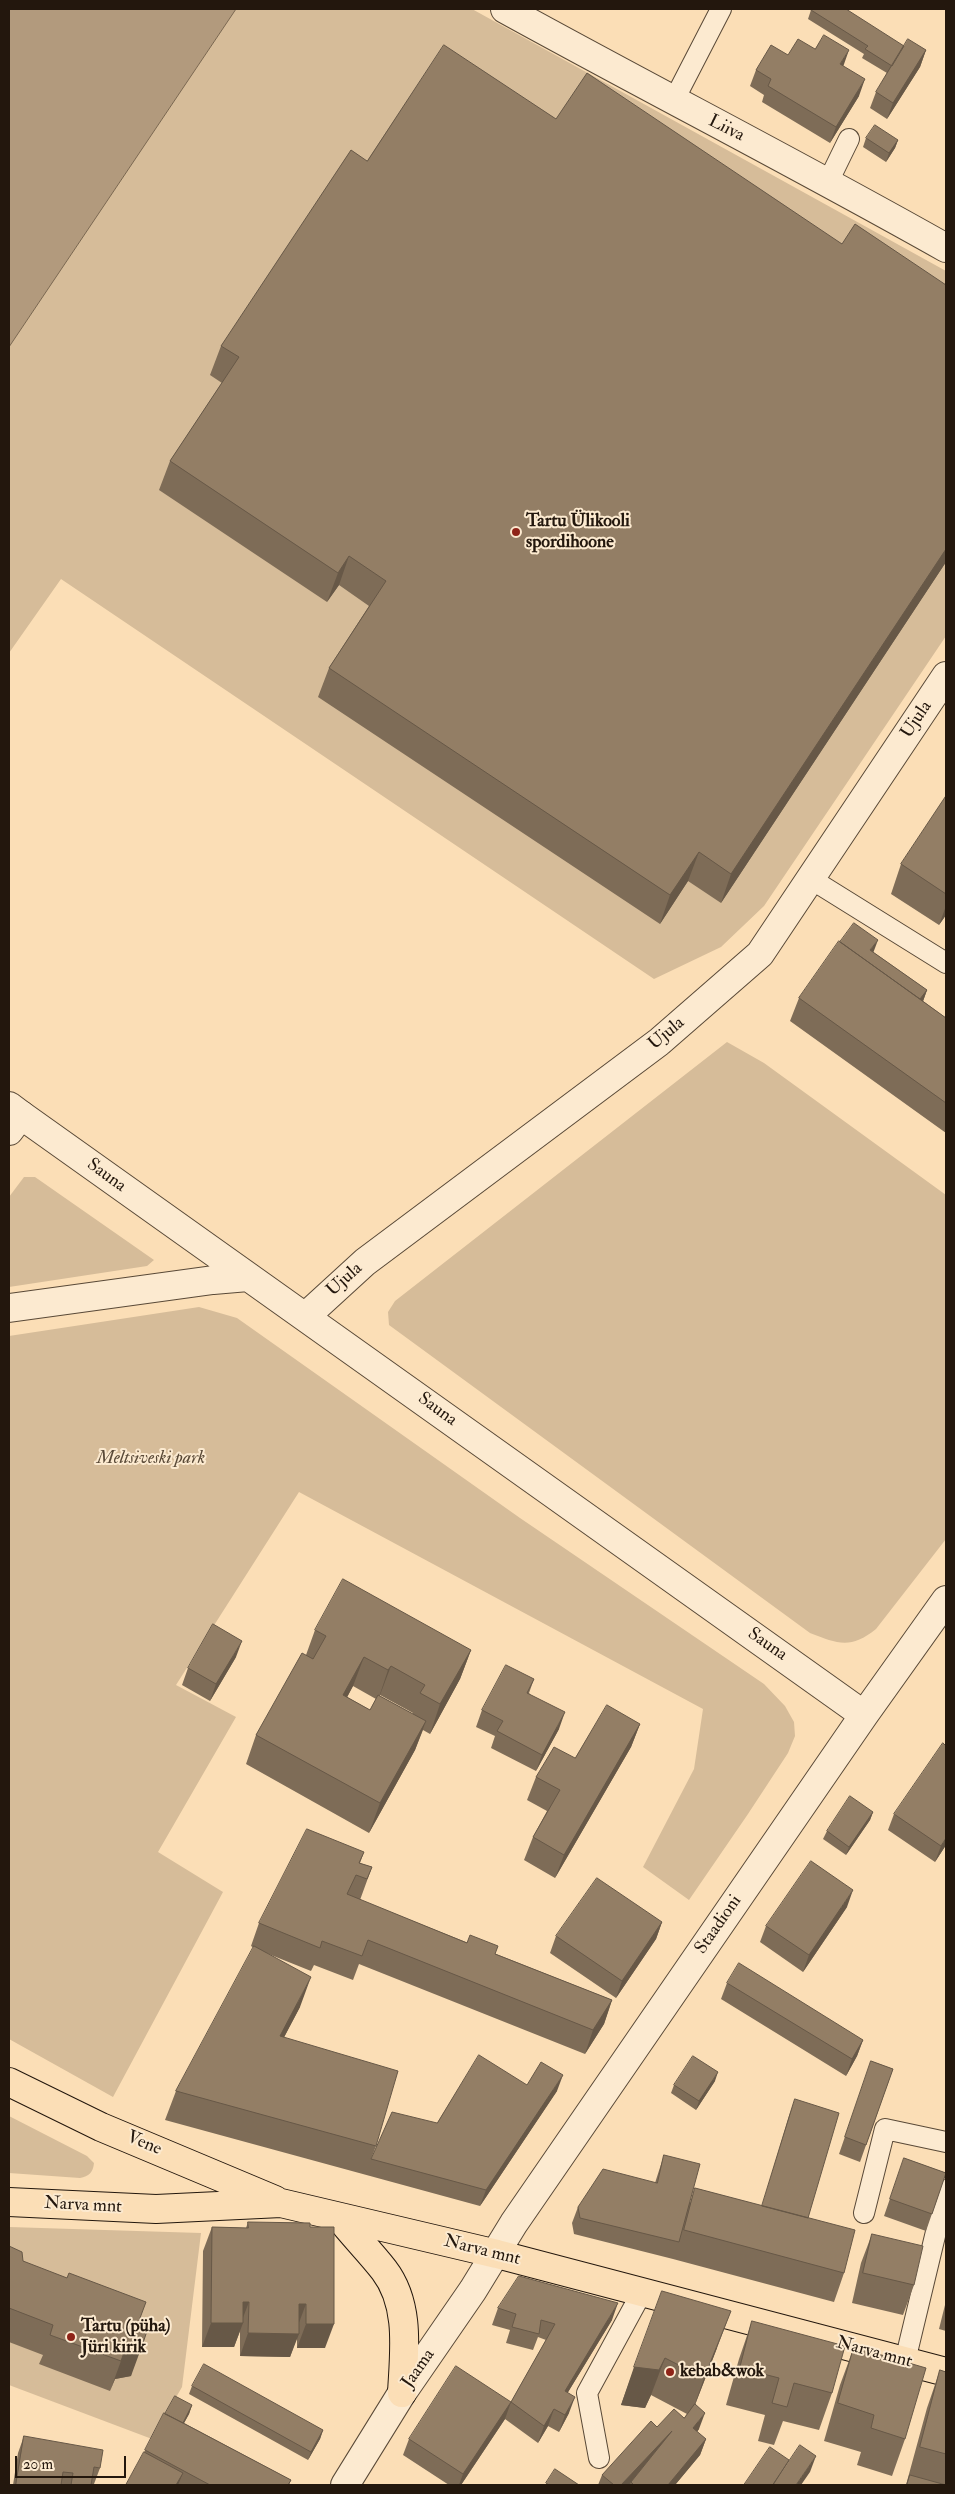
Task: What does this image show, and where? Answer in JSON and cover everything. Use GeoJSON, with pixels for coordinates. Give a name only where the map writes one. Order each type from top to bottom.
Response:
{"type":"FeatureCollection","features":[{"type":"Feature","properties":{"kind":"highway","name":"Vene"},"geometry":{"type":"LineString","coordinates":[[9,2082],[101,2127],[281,2203]]}},
{"type":"Feature","properties":{"kind":"highway","name":"Narva mnt"},"geometry":{"type":"LineString","coordinates":[[9,2202],[156,2209],[281,2203],[497,2254],[946,2372]]}},
{"type":"Feature","properties":{"kind":"highway"},"geometry":{"type":"LineString","coordinates":[[339,2217],[385,2271],[398,2296],[405,2334],[402,2393]]}},
{"type":"Feature","properties":{"kind":"street","name":"Liiva"},"geometry":{"type":"LineString","coordinates":[[505,9],[673,102],[828,182],[946,248]]}},
{"type":"Feature","properties":{"kind":"street","name":"Ujula"},"geometry":{"type":"LineString","coordinates":[[306,1316],[364,1262],[676,1028],[760,954],[946,676]]}},
{"type":"Feature","properties":{"kind":"street","name":"Sauna"},"geometry":{"type":"LineString","coordinates":[[13,1117],[306,1316],[864,1715]]}},
{"type":"Feature","properties":{"kind":"street"},"geometry":{"type":"LineString","coordinates":[[9,1308],[213,1280],[248,1277]]}},
{"type":"Feature","properties":{"kind":"street","name":"Staadioni"},"geometry":{"type":"LineString","coordinates":[[497,2254],[514,2223],[864,1715],[946,1600]]}},
{"type":"Feature","properties":{"kind":"street","name":"Jaama"},"geometry":{"type":"LineString","coordinates":[[344,2485],[402,2393],[497,2254]]}},
{"type":"Feature","properties":{"kind":"lane"},"geometry":{"type":"LineString","coordinates":[[673,102],[721,9]]}},
{"type":"Feature","properties":{"kind":"lane"},"geometry":{"type":"LineString","coordinates":[[828,182],[849,139]]}},
{"type":"Feature","properties":{"kind":"lane"},"geometry":{"type":"LineString","coordinates":[[811,879],[946,963]]}},
{"type":"Feature","properties":{"kind":"lane"},"geometry":{"type":"LineString","coordinates":[[864,2213],[885,2129],[946,2142]]}},
{"type":"Feature","properties":{"kind":"lane"},"geometry":{"type":"LineString","coordinates":[[905,2361],[946,2190]]}},
{"type":"Feature","properties":{"kind":"lane"},"geometry":{"type":"LineString","coordinates":[[599,2458],[587,2393],[642,2292]]}},
{"type":"Feature","properties":{"kind":"green space","name":"Tartu Ülikooli spordihoone"},"geometry":{"type":"Polygon","coordinates":[[[236,9],[472,9],[946,271],[946,636],[764,906],[721,947],[654,979],[61,579],[9,653],[9,347],[236,9]]]}},
{"type":"Feature","properties":{"kind":"green space"},"geometry":{"type":"Polygon","coordinates":[[[727,1042],[764,1063],[946,1195],[946,1539],[876,1629],[859,1640],[852,1642],[837,1642],[810,1633],[389,1325],[388,1312],[395,1301],[727,1042]]]}},
{"type":"Feature","properties":{"kind":"green space"},"geometry":{"type":"Polygon","coordinates":[[[24,1177],[35,1177],[154,1260],[147,1266],[9,1287],[9,1197],[24,1177]]]}},
{"type":"Feature","properties":{"kind":"green space","name":"Meltsiveski park"},"geometry":{"type":"Polygon","coordinates":[[[199,1307],[237,1318],[520,1518],[764,1684],[785,1706],[794,1722],[795,1736],[788,1753],[689,1900],[643,1867],[694,1769],[703,1709],[299,1492],[176,1685],[236,1717],[158,1852],[223,1892],[113,2097],[9,2039],[9,1336],[199,1307]]]}},
{"type":"Feature","properties":{"kind":"green space"},"geometry":{"type":"Polygon","coordinates":[[[9,2116],[87,2156],[94,2163],[92,2172],[80,2178],[9,2173],[9,2116]]]}},
{"type":"Feature","properties":{"kind":"green space"},"geometry":{"type":"Polygon","coordinates":[[[9,2227],[201,2233],[182,2387],[152,2439],[9,2385],[9,2227]]]}},
{"type":"Feature","properties":{"kind":"shaded area"},"geometry":{"type":"Polygon","coordinates":[[[9,9],[236,9],[9,347],[9,9]]]}},
{"type":"Feature","properties":{"kind":"building"},"geometry":{"type":"Polygon","coordinates":[[[812,9],[846,9],[904,46],[892,66],[865,49],[868,46],[812,9]]]}},
{"type":"Feature","properties":{"kind":"building"},"geometry":{"type":"Polygon","coordinates":[[[824,35],[849,50],[840,64],[865,79],[836,127],[768,86],[771,79],[756,70],[771,45],[788,55],[798,39],[815,49],[824,35]]]}},
{"type":"Feature","properties":{"kind":"building"},"geometry":{"type":"Polygon","coordinates":[[[908,39],[926,50],[893,103],[876,92],[908,39]]]}},
{"type":"Feature","properties":{"kind":"building","name":"Tartu Ülikooli spordihoone"},"geometry":{"type":"Polygon","coordinates":[[[444,45],[556,119],[587,73],[842,244],[855,224],[946,285],[946,549],[731,874],[699,852],[670,895],[329,668],[386,581],[349,556],[338,573],[170,461],[239,357],[221,346],[351,150],[367,161],[444,45]]]}},
{"type":"Feature","properties":{"kind":"building"},"geometry":{"type":"Polygon","coordinates":[[[875,125],[898,140],[889,153],[866,138],[875,125]]]}},
{"type":"Feature","properties":{"kind":"building"},"geometry":{"type":"Polygon","coordinates":[[[946,796],[946,894],[901,864],[946,796]]]}},
{"type":"Feature","properties":{"kind":"building"},"geometry":{"type":"Polygon","coordinates":[[[854,923],[878,940],[870,950],[927,990],[920,999],[840,942],[854,923]]]}},
{"type":"Feature","properties":{"kind":"building"},"geometry":{"type":"Polygon","coordinates":[[[839,941],[946,1018],[946,1103],[799,998],[839,941]]]}},
{"type":"Feature","properties":{"kind":"building"},"geometry":{"type":"Polygon","coordinates":[[[343,1579],[471,1650],[440,1704],[420,1693],[425,1685],[391,1666],[388,1670],[364,1657],[343,1695],[370,1710],[378,1695],[426,1721],[380,1803],[256,1735],[302,1653],[313,1659],[326,1636],[315,1630],[343,1579]]]}},
{"type":"Feature","properties":{"kind":"building"},"geometry":{"type":"Polygon","coordinates":[[[213,1624],[242,1641],[216,1684],[188,1668],[213,1624]]]}},
{"type":"Feature","properties":{"kind":"building"},"geometry":{"type":"Polygon","coordinates":[[[506,1665],[534,1679],[527,1693],[565,1712],[542,1755],[497,1731],[503,1721],[482,1710],[506,1665]]]}},
{"type":"Feature","properties":{"kind":"building"},"geometry":{"type":"Polygon","coordinates":[[[607,1705],[640,1724],[564,1855],[533,1837],[560,1790],[536,1777],[554,1747],[575,1758],[607,1705]]]}},
{"type":"Feature","properties":{"kind":"building"},"geometry":{"type":"Polygon","coordinates":[[[943,1743],[946,1746],[946,1838],[941,1846],[894,1814],[943,1743]]]}},
{"type":"Feature","properties":{"kind":"building"},"geometry":{"type":"Polygon","coordinates":[[[850,1796],[873,1812],[849,1847],[827,1831],[850,1796]]]}},
{"type":"Feature","properties":{"kind":"building"},"geometry":{"type":"Polygon","coordinates":[[[307,1829],[364,1852],[359,1863],[372,1867],[367,1879],[356,1875],[347,1894],[467,1943],[470,1935],[498,1946],[495,1954],[612,2000],[593,2030],[368,1940],[362,1956],[322,1941],[320,1948],[259,1923],[307,1829]]]}},
{"type":"Feature","properties":{"kind":"building"},"geometry":{"type":"Polygon","coordinates":[[[811,1861],[853,1890],[809,1955],[766,1926],[811,1861]]]}},
{"type":"Feature","properties":{"kind":"building"},"geometry":{"type":"Polygon","coordinates":[[[597,1878],[662,1922],[622,1981],[556,1936],[597,1878]]]}},
{"type":"Feature","properties":{"kind":"building"},"geometry":{"type":"Polygon","coordinates":[[[254,1946],[311,1977],[280,2036],[398,2071],[376,2146],[176,2091],[254,1946]]]}},
{"type":"Feature","properties":{"kind":"building"},"geometry":{"type":"Polygon","coordinates":[[[739,1963],[863,2040],[852,2059],[727,1983],[739,1963]]]}},
{"type":"Feature","properties":{"kind":"building"},"geometry":{"type":"Polygon","coordinates":[[[479,2055],[527,2085],[541,2062],[563,2075],[486,2190],[371,2159],[392,2112],[437,2123],[479,2055]]]}},
{"type":"Feature","properties":{"kind":"building"},"geometry":{"type":"Polygon","coordinates":[[[693,2056],[718,2072],[699,2101],[674,2085],[693,2056]]]}},
{"type":"Feature","properties":{"kind":"building"},"geometry":{"type":"Polygon","coordinates":[[[871,2061],[893,2069],[866,2145],[845,2137],[871,2061]]]}},
{"type":"Feature","properties":{"kind":"building"},"geometry":{"type":"Polygon","coordinates":[[[795,2099],[839,2113],[808,2218],[762,2206],[795,2099]]]}},
{"type":"Feature","properties":{"kind":"building"},"geometry":{"type":"Polygon","coordinates":[[[664,2155],[700,2164],[679,2242],[580,2218],[578,2207],[603,2169],[657,2183],[664,2155]]]}},
{"type":"Feature","properties":{"kind":"building"},"geometry":{"type":"Polygon","coordinates":[[[904,2158],[946,2173],[932,2214],[890,2199],[904,2158]]]}},
{"type":"Feature","properties":{"kind":"building"},"geometry":{"type":"Polygon","coordinates":[[[695,2188],[855,2230],[844,2273],[684,2230],[695,2188]]]}},
{"type":"Feature","properties":{"kind":"building"},"geometry":{"type":"Polygon","coordinates":[[[248,2222],[310,2223],[310,2227],[334,2227],[334,2324],[306,2324],[306,2304],[299,2304],[299,2334],[248,2333],[249,2302],[243,2302],[243,2323],[211,2323],[212,2227],[248,2228],[248,2222]]]}},
{"type":"Feature","properties":{"kind":"building"},"geometry":{"type":"Polygon","coordinates":[[[872,2234],[923,2246],[914,2285],[863,2273],[872,2234]]]}},
{"type":"Feature","properties":{"kind":"building"},"geometry":{"type":"Polygon","coordinates":[[[9,2246],[22,2252],[23,2261],[67,2278],[69,2273],[146,2302],[140,2318],[147,2331],[142,2346],[125,2350],[121,2361],[50,2335],[53,2325],[9,2308],[9,2246]]]}},
{"type":"Feature","properties":{"kind":"building"},"geometry":{"type":"Polygon","coordinates":[[[519,2276],[618,2303],[565,2391],[575,2397],[565,2415],[554,2409],[544,2426],[511,2402],[555,2324],[541,2320],[539,2334],[512,2327],[516,2314],[498,2308],[519,2276]]]}},
{"type":"Feature","properties":{"kind":"building"},"geometry":{"type":"Polygon","coordinates":[[[662,2291],[731,2311],[704,2378],[665,2358],[659,2370],[634,2367],[662,2291]]]}},
{"type":"Feature","properties":{"kind":"building"},"geometry":{"type":"Polygon","coordinates":[[[752,2321],[845,2346],[832,2393],[794,2383],[787,2407],[772,2403],[779,2378],[740,2368],[752,2321]]]}},
{"type":"Feature","properties":{"kind":"building"},"geometry":{"type":"Polygon","coordinates":[[[854,2347],[926,2368],[905,2439],[871,2428],[874,2415],[838,2403],[854,2347]]]}},
{"type":"Feature","properties":{"kind":"building"},"geometry":{"type":"Polygon","coordinates":[[[204,2364],[323,2430],[311,2452],[192,2386],[204,2364]]]}},
{"type":"Feature","properties":{"kind":"building"},"geometry":{"type":"Polygon","coordinates":[[[456,2366],[511,2402],[463,2474],[409,2439],[456,2366]]]}},
{"type":"Feature","properties":{"kind":"building"},"geometry":{"type":"Polygon","coordinates":[[[940,2370],[946,2372],[946,2454],[920,2447],[940,2370]]]}},
{"type":"Feature","properties":{"kind":"building"},"geometry":{"type":"Polygon","coordinates":[[[175,2396],[192,2405],[183,2423],[165,2414],[175,2396]]]}},
{"type":"Feature","properties":{"kind":"building"},"geometry":{"type":"Polygon","coordinates":[[[695,2404],[705,2413],[693,2428],[706,2439],[668,2485],[634,2485],[631,2482],[672,2431],[621,2485],[614,2485],[602,2475],[651,2421],[657,2427],[674,2409],[684,2418],[695,2404]]]}},
{"type":"Feature","properties":{"kind":"building"},"geometry":{"type":"Polygon","coordinates":[[[164,2413],[291,2480],[288,2485],[210,2485],[145,2450],[164,2413]]]}},
{"type":"Feature","properties":{"kind":"building"},"geometry":{"type":"Polygon","coordinates":[[[24,2436],[103,2450],[100,2468],[94,2467],[91,2485],[71,2485],[73,2473],[63,2472],[61,2485],[16,2485],[24,2436]]]}},
{"type":"Feature","properties":{"kind":"building"},"geometry":{"type":"Polygon","coordinates":[[[800,2445],[816,2456],[796,2485],[773,2485],[800,2445]]]}},
{"type":"Feature","properties":{"kind":"building"},"geometry":{"type":"Polygon","coordinates":[[[770,2447],[789,2460],[773,2485],[744,2485],[770,2447]]]}},
{"type":"Feature","properties":{"kind":"building"},"geometry":{"type":"Polygon","coordinates":[[[144,2452],[183,2473],[176,2485],[126,2485],[144,2452]]]}},
{"type":"Feature","properties":{"kind":"building"},"geometry":{"type":"Polygon","coordinates":[[[555,2469],[579,2485],[549,2485],[546,2483],[555,2469]]]}},
{"type":"Feature","properties":{"kind":"building"},"geometry":{"type":"Polygon","coordinates":[[[910,2475],[946,2485],[907,2485],[910,2475]]]}},
{"type":"Feature","properties":{"kind":"place","name":"Tartu Ülikooli spordihoone"},"geometry":{"type":"Point","coordinates":[516,532]}},
{"type":"Feature","properties":{"kind":"place","name":"Tartu (püha) Jüri kirik"},"geometry":{"type":"Point","coordinates":[71,2337]}},
{"type":"Feature","properties":{"kind":"place","name":"kebab&wok"},"geometry":{"type":"Point","coordinates":[670,2372]}}]}
